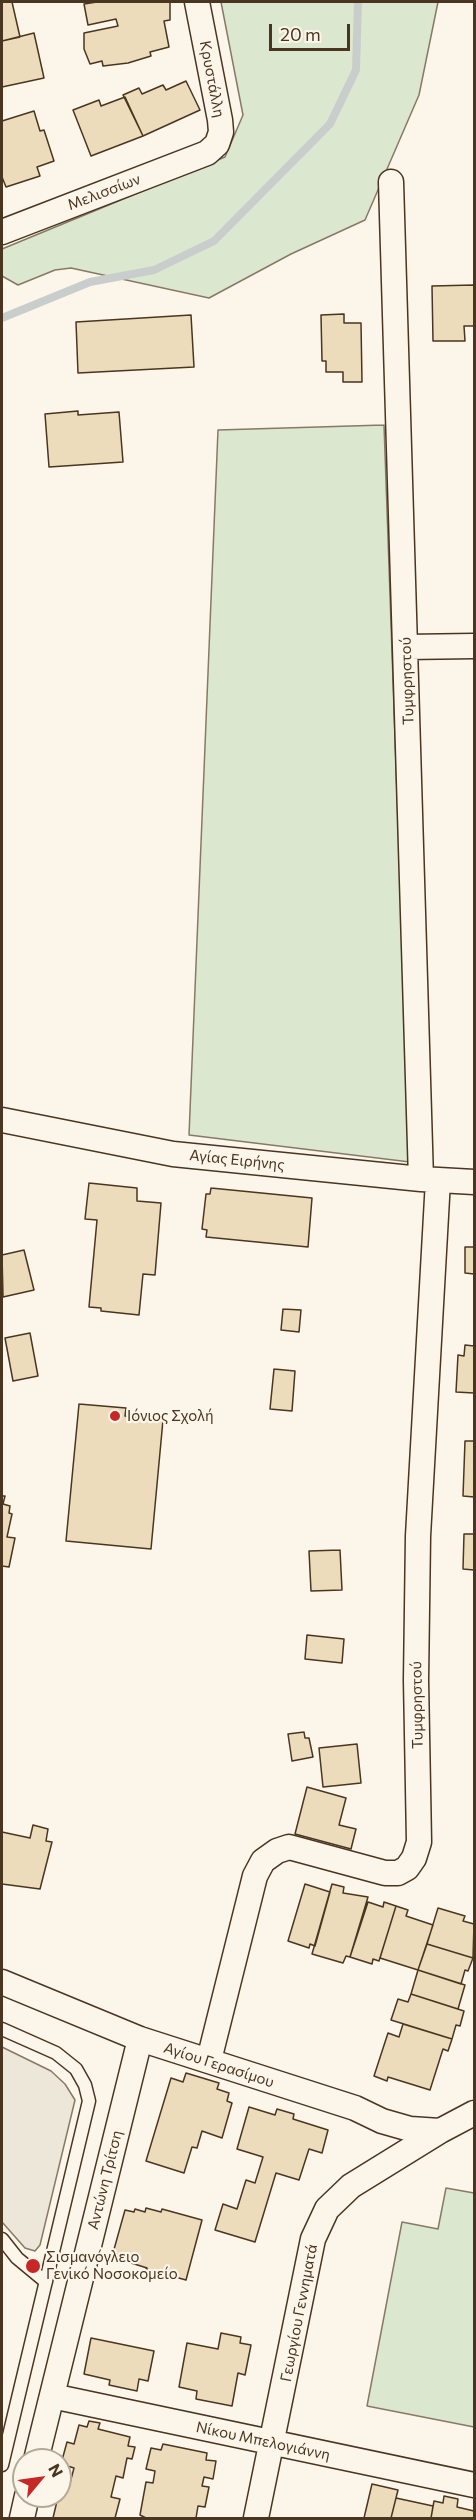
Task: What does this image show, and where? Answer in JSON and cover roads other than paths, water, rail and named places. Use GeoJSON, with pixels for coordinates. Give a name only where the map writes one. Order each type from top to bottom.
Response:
{"type":"FeatureCollection","features":[{"type":"Feature","properties":{"kind":"street","name":"Κρυστάλλη"},"geometry":{"type":"LineString","coordinates":[[197,2],[220,120],[217,144],[207,153]]}},
{"type":"Feature","properties":{"kind":"street","name":"Μελισσίων"},"geometry":{"type":"LineString","coordinates":[[2,232],[207,153]]}},
{"type":"Feature","properties":{"kind":"street","name":"Τυμφρηστού"},"geometry":{"type":"LineString","coordinates":[[209,2060],[255,1875],[263,1861],[277,1851],[289,1847],[385,1873],[398,1873],[407,1868],[414,1858],[419,1842],[416,1680],[418,1536],[429,1180],[406,648],[391,182]]}},
{"type":"Feature","properties":{"kind":"street"},"geometry":{"type":"LineString","coordinates":[[406,648],[474,646]]}},
{"type":"Feature","properties":{"kind":"street","name":"Αγίας Ειρήνης"},"geometry":{"type":"LineString","coordinates":[[2,1120],[173,1154],[429,1180],[474,1182]]}},
{"type":"Feature","properties":{"kind":"street","name":"Αγίου Γερασίμου"},"geometry":{"type":"LineString","coordinates":[[2,1982],[140,2039],[355,2108],[382,2121],[410,2129],[440,2131]]}},
{"type":"Feature","properties":{"kind":"street","name":"Αντώνη Τρίτση"},"geometry":{"type":"LineString","coordinates":[[39,2448],[140,2039]]}},
{"type":"Feature","properties":{"kind":"street","name":"Γεωργίου Γεννηματά"},"geometry":{"type":"LineString","coordinates":[[256,2518],[313,2239],[327,2210],[351,2186],[440,2131],[474,2113]]}},
{"type":"Feature","properties":{"kind":"street","name":"Νίκου Μπελογιάννη"},"geometry":{"type":"LineString","coordinates":[[52,2396],[474,2485]]}},
{"type":"Feature","properties":{"kind":"lane"},"geometry":{"type":"LineString","coordinates":[[2,2029],[56,2054],[76,2068],[85,2085],[89,2101],[2,2465]]}},
{"type":"Feature","properties":{"kind":"lane"},"geometry":{"type":"LineString","coordinates":[[2,2239],[17,2258],[46,2282]]}},
{"type":"Feature","properties":{"kind":"waterway"},"geometry":{"type":"LineString","coordinates":[[2,318],[90,282],[154,270],[214,241],[330,124],[356,70],[358,2]]}},
{"type":"Feature","properties":{"kind":"place","name":"Ιόνιος Σχολή"},"geometry":{"type":"Point","coordinates":[115,1416]}},
{"type":"Feature","properties":{"kind":"place","name":"Σισμανόγλειο Γενικό Νοσοκομείο"},"geometry":{"type":"Point","coordinates":[33,2266]}}]}
